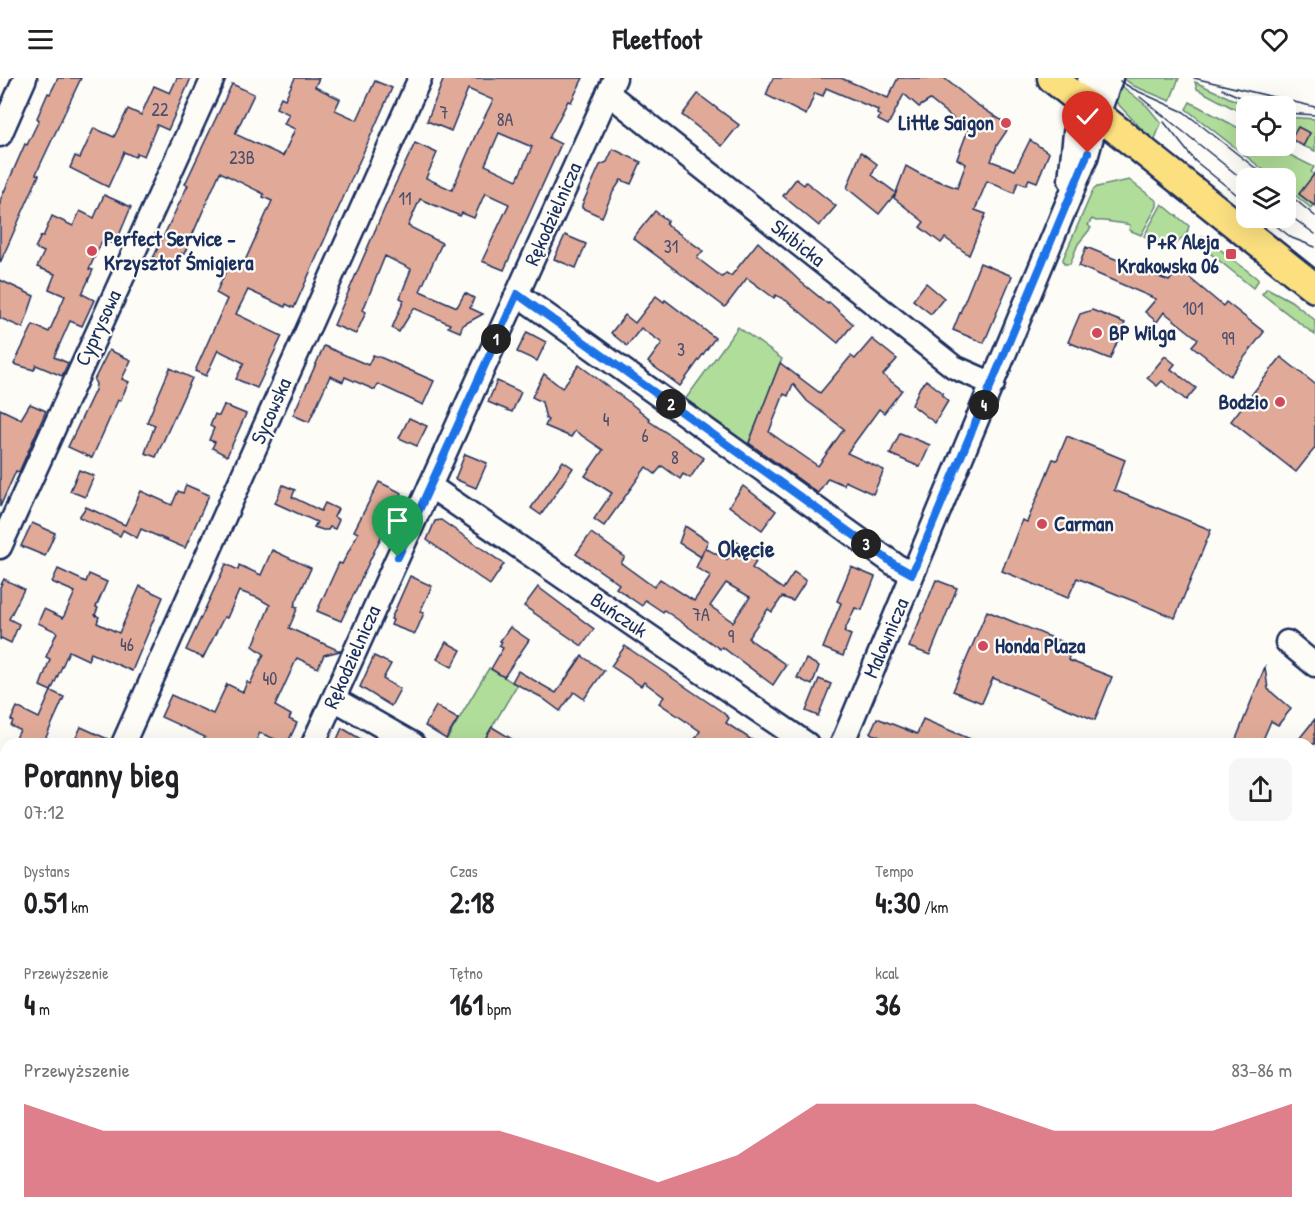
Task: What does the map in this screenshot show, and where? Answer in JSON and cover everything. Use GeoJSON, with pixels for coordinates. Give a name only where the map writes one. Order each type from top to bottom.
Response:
{"type":"FeatureCollection","features":[{"type":"Feature","properties":{"kind":"main road"},"geometry":{"type":"LineString","coordinates":[[1052,78],[1090,98],[1315,288]]}},
{"type":"Feature","properties":{"kind":"street"},"geometry":{"type":"LineString","coordinates":[[0,135],[7,103],[25,78]]}},
{"type":"Feature","properties":{"kind":"street","name":"Cyprysowa"},"geometry":{"type":"LineString","coordinates":[[0,547],[213,78]]}},
{"type":"Feature","properties":{"kind":"street","name":"Sycowska"},"geometry":{"type":"LineString","coordinates":[[126,738],[420,78]]}},
{"type":"Feature","properties":{"kind":"street","name":"Malownicza"},"geometry":{"type":"LineString","coordinates":[[844,738],[1088,153],[1090,98],[1111,78]]}},
{"type":"Feature","properties":{"kind":"street","name":"Rękodzielnicza"},"geometry":{"type":"LineString","coordinates":[[316,738],[611,85]]}},
{"type":"Feature","properties":{"kind":"street","name":"Skibicka"},"geometry":{"type":"LineString","coordinates":[[611,85],[954,367],[993,384]]}},
{"type":"Feature","properties":{"kind":"street"},"geometry":{"type":"LineString","coordinates":[[517,294],[884,557],[912,574]]}},
{"type":"Feature","properties":{"kind":"street","name":"Buńczuk"},"geometry":{"type":"LineString","coordinates":[[430,486],[798,738]]}},
{"type":"Feature","properties":{"kind":"street"},"geometry":{"type":"LineString","coordinates":[[1287,642],[1315,665]]}},
{"type":"Feature","properties":{"kind":"street"},"geometry":{"type":"LineString","coordinates":[[334,699],[402,738]]}},
{"type":"Feature","properties":{"kind":"green space"},"geometry":{"type":"Polygon","coordinates":[[[1123,78],[1179,78],[1170,101],[1134,86],[1123,78]]]}},
{"type":"Feature","properties":{"kind":"green space"},"geometry":{"type":"Polygon","coordinates":[[[1195,82],[1236,101],[1236,110],[1197,89],[1195,82]]]}},
{"type":"Feature","properties":{"kind":"green space"},"geometry":{"type":"Polygon","coordinates":[[[1118,83],[1147,106],[1161,123],[1154,142],[1116,102],[1118,83]]]}},
{"type":"Feature","properties":{"kind":"green space"},"geometry":{"type":"Polygon","coordinates":[[[1190,102],[1236,127],[1236,148],[1186,109],[1190,102]]]}},
{"type":"Feature","properties":{"kind":"green space"},"geometry":{"type":"Polygon","coordinates":[[[1296,118],[1315,119],[1315,151],[1303,146],[1310,133],[1296,137],[1296,118]]]}},
{"type":"Feature","properties":{"kind":"green space"},"geometry":{"type":"Polygon","coordinates":[[[1246,156],[1292,156],[1314,167],[1311,172],[1315,175],[1299,194],[1313,205],[1311,208],[1296,196],[1296,168],[1261,168],[1246,156]]]}},
{"type":"Feature","properties":{"kind":"green space"},"geometry":{"type":"Polygon","coordinates":[[[1129,180],[1157,201],[1157,206],[1141,235],[1129,230],[1130,225],[1092,219],[1088,225],[1091,228],[1078,244],[1070,264],[1064,264],[1063,259],[1093,190],[1097,187],[1129,180]]]}},
{"type":"Feature","properties":{"kind":"green space"},"geometry":{"type":"Polygon","coordinates":[[[1162,204],[1189,226],[1187,233],[1176,244],[1161,244],[1144,236],[1162,204]]]}},
{"type":"Feature","properties":{"kind":"green space"},"geometry":{"type":"Polygon","coordinates":[[[1203,236],[1258,279],[1253,288],[1211,254],[1198,247],[1197,243],[1203,236]]]}},
{"type":"Feature","properties":{"kind":"green space"},"geometry":{"type":"Polygon","coordinates":[[[1267,288],[1291,301],[1315,320],[1315,335],[1262,294],[1267,288]]]}},
{"type":"Feature","properties":{"kind":"green space"},"geometry":{"type":"Polygon","coordinates":[[[738,327],[782,359],[747,447],[684,401],[738,327]]]}},
{"type":"Feature","properties":{"kind":"green space"},"geometry":{"type":"Polygon","coordinates":[[[489,668],[517,685],[486,738],[448,738],[489,668]]]}},
{"type":"Feature","properties":{"kind":"building"},"geometry":{"type":"Polygon","coordinates":[[[58,78],[81,78],[36,174],[39,175],[0,263],[0,201],[25,144],[27,145],[39,120],[37,118],[48,93],[50,94],[58,78]]]}},
{"type":"Feature","properties":{"kind":"building"},"geometry":{"type":"Polygon","coordinates":[[[177,78],[191,78],[168,130],[157,125],[144,156],[137,153],[135,157],[124,152],[108,187],[70,168],[75,156],[80,158],[94,128],[114,137],[128,109],[141,115],[154,86],[170,93],[177,78]]]}},
{"type":"Feature","properties":{"kind":"building"},"geometry":{"type":"Polygon","coordinates":[[[295,78],[319,78],[315,87],[340,99],[335,110],[357,120],[375,81],[392,88],[294,308],[286,304],[285,307],[248,290],[236,314],[282,336],[257,388],[236,379],[244,363],[218,350],[206,376],[195,371],[227,299],[216,293],[230,262],[234,264],[235,260],[244,263],[272,201],[263,197],[264,194],[220,172],[184,254],[181,253],[174,267],[153,258],[232,84],[254,94],[235,134],[283,156],[295,129],[284,124],[289,114],[276,108],[281,97],[285,99],[295,78]]]}},
{"type":"Feature","properties":{"kind":"building"},"geometry":{"type":"Polygon","coordinates":[[[444,78],[583,78],[549,138],[561,144],[504,270],[482,261],[509,204],[485,193],[474,218],[462,213],[460,216],[420,199],[408,226],[442,243],[420,291],[457,307],[465,293],[474,298],[470,308],[483,314],[463,325],[460,332],[448,327],[450,324],[414,308],[399,332],[392,328],[404,300],[400,298],[411,269],[385,256],[363,310],[366,312],[356,334],[334,325],[415,143],[437,153],[426,178],[452,190],[493,100],[468,89],[451,131],[427,121],[444,78]],[[499,133],[485,165],[517,180],[532,147],[499,133]]]}},
{"type":"Feature","properties":{"kind":"building"},"geometry":{"type":"Polygon","coordinates":[[[773,78],[841,78],[888,98],[898,78],[944,78],[976,104],[1010,126],[997,145],[991,161],[1015,170],[1030,140],[1049,153],[1037,182],[1029,179],[1026,185],[1018,182],[1014,193],[987,181],[975,210],[986,214],[969,255],[945,238],[941,243],[920,227],[924,222],[894,198],[906,166],[920,174],[957,188],[966,164],[957,159],[968,130],[930,100],[919,107],[904,94],[888,125],[878,120],[880,116],[877,114],[878,110],[826,88],[823,96],[815,93],[806,115],[766,95],[773,78]]]}},
{"type":"Feature","properties":{"kind":"building"},"geometry":{"type":"Polygon","coordinates":[[[698,94],[739,125],[722,146],[682,115],[698,94]]]}},
{"type":"Feature","properties":{"kind":"building"},"geometry":{"type":"Polygon","coordinates":[[[1298,127],[1310,133],[1303,146],[1296,142],[1298,127]]]}},
{"type":"Feature","properties":{"kind":"building"},"geometry":{"type":"Polygon","coordinates":[[[613,149],[641,162],[631,184],[621,180],[602,217],[582,208],[582,205],[600,165],[607,162],[613,149]]]}},
{"type":"Feature","properties":{"kind":"building"},"geometry":{"type":"Polygon","coordinates":[[[861,152],[877,164],[872,175],[896,193],[879,214],[847,188],[861,152]]]}},
{"type":"Feature","properties":{"kind":"building"},"geometry":{"type":"Polygon","coordinates":[[[1315,173],[1315,206],[1299,194],[1315,173]]]}},
{"type":"Feature","properties":{"kind":"building"},"geometry":{"type":"Polygon","coordinates":[[[796,179],[804,185],[806,182],[836,206],[819,226],[783,196],[796,179]]]}},
{"type":"Feature","properties":{"kind":"building"},"geometry":{"type":"Polygon","coordinates":[[[104,195],[131,207],[115,245],[103,239],[89,269],[93,270],[82,294],[94,300],[82,326],[70,321],[54,357],[68,363],[62,376],[36,365],[34,370],[14,364],[33,325],[49,332],[65,296],[49,289],[55,274],[37,267],[44,252],[35,248],[41,236],[43,237],[52,216],[73,226],[80,211],[94,218],[104,195]]]}},
{"type":"Feature","properties":{"kind":"building"},"geometry":{"type":"Polygon","coordinates":[[[655,211],[668,221],[666,224],[703,251],[697,258],[722,277],[726,273],[731,276],[758,242],[802,283],[828,304],[829,302],[853,324],[838,343],[787,301],[776,295],[774,298],[747,278],[725,307],[633,238],[655,211]]]}},
{"type":"Feature","properties":{"kind":"building"},"geometry":{"type":"Polygon","coordinates":[[[565,235],[586,244],[576,268],[554,259],[565,235]]]}},
{"type":"Feature","properties":{"kind":"building"},"geometry":{"type":"Polygon","coordinates":[[[1086,247],[1169,281],[1179,269],[1223,306],[1226,302],[1264,332],[1230,376],[1192,346],[1198,339],[1164,312],[1157,322],[1145,312],[1156,299],[1079,266],[1086,247]]]}},
{"type":"Feature","properties":{"kind":"building"},"geometry":{"type":"Polygon","coordinates":[[[980,263],[1012,276],[984,343],[953,330],[980,263]]]}},
{"type":"Feature","properties":{"kind":"building"},"geometry":{"type":"Polygon","coordinates":[[[0,280],[34,296],[23,328],[0,318],[0,280]]]}},
{"type":"Feature","properties":{"kind":"building"},"geometry":{"type":"Polygon","coordinates":[[[926,283],[944,298],[931,314],[913,300],[926,283]]]}},
{"type":"Feature","properties":{"kind":"building"},"geometry":{"type":"Polygon","coordinates":[[[656,296],[664,302],[665,300],[715,338],[680,386],[648,362],[662,343],[641,328],[627,346],[611,333],[625,315],[635,323],[656,296]]]}},
{"type":"Feature","properties":{"kind":"building","name":"BP Wilga"},"geometry":{"type":"Polygon","coordinates":[[[1092,310],[1125,323],[1110,359],[1068,342],[1080,314],[1092,310]]]}},
{"type":"Feature","properties":{"kind":"building"},"geometry":{"type":"Polygon","coordinates":[[[527,332],[546,342],[537,361],[517,352],[527,332]]]}},
{"type":"Feature","properties":{"kind":"building"},"geometry":{"type":"Polygon","coordinates":[[[872,339],[897,359],[883,375],[902,390],[884,413],[879,409],[847,453],[884,470],[873,494],[845,481],[844,485],[828,478],[818,493],[749,443],[780,363],[820,393],[851,356],[855,359],[872,339]],[[793,384],[788,396],[784,394],[769,432],[818,466],[844,429],[807,401],[793,384]]]}},
{"type":"Feature","properties":{"kind":"building"},"geometry":{"type":"Polygon","coordinates":[[[324,346],[368,365],[373,355],[434,381],[423,405],[378,384],[375,390],[345,377],[343,382],[330,376],[309,422],[293,415],[324,346]]]}},
{"type":"Feature","properties":{"kind":"building"},"geometry":{"type":"Polygon","coordinates":[[[109,350],[131,360],[122,379],[129,382],[120,401],[118,400],[92,458],[68,447],[95,390],[94,380],[109,350]]]}},
{"type":"Feature","properties":{"kind":"building"},"geometry":{"type":"Polygon","coordinates":[[[1165,356],[1175,364],[1171,369],[1196,388],[1186,400],[1162,381],[1157,386],[1147,378],[1165,356]]]}},
{"type":"Feature","properties":{"kind":"building","name":"Bodzio"},"geometry":{"type":"Polygon","coordinates":[[[1281,357],[1315,384],[1315,448],[1296,472],[1231,421],[1281,357]]]}},
{"type":"Feature","properties":{"kind":"building"},"geometry":{"type":"Polygon","coordinates":[[[579,365],[629,402],[650,419],[649,421],[704,458],[690,478],[683,474],[680,479],[662,466],[655,474],[646,467],[604,526],[594,519],[612,493],[585,476],[603,450],[575,431],[571,437],[545,426],[548,420],[542,402],[532,397],[544,374],[562,388],[579,365]]]}},
{"type":"Feature","properties":{"kind":"building"},"geometry":{"type":"Polygon","coordinates":[[[170,368],[192,378],[156,457],[145,453],[155,425],[147,422],[170,368]]]}},
{"type":"Feature","properties":{"kind":"building"},"geometry":{"type":"Polygon","coordinates":[[[926,380],[943,393],[942,395],[948,401],[935,423],[912,405],[920,387],[926,380]]]}},
{"type":"Feature","properties":{"kind":"building"},"geometry":{"type":"Polygon","coordinates":[[[497,381],[521,392],[512,412],[488,402],[497,381]]]}},
{"type":"Feature","properties":{"kind":"building"},"geometry":{"type":"Polygon","coordinates":[[[30,404],[46,411],[19,472],[16,471],[0,507],[0,409],[21,419],[30,404]]]}},
{"type":"Feature","properties":{"kind":"building"},"geometry":{"type":"Polygon","coordinates":[[[224,405],[246,414],[227,456],[212,448],[215,442],[209,440],[214,428],[210,426],[215,414],[219,416],[224,405]]]}},
{"type":"Feature","properties":{"kind":"building"},"geometry":{"type":"Polygon","coordinates":[[[409,418],[427,426],[417,446],[399,438],[409,418]]]}},
{"type":"Feature","properties":{"kind":"building"},"geometry":{"type":"Polygon","coordinates":[[[900,433],[930,445],[920,467],[890,454],[900,433]]]}},
{"type":"Feature","properties":{"kind":"building"},"geometry":{"type":"Polygon","coordinates":[[[1067,436],[1125,460],[1114,490],[1211,530],[1175,618],[1077,578],[1068,598],[1002,571],[1022,520],[1027,522],[1053,459],[1057,460],[1067,436]]]}},
{"type":"Feature","properties":{"kind":"building"},"geometry":{"type":"Polygon","coordinates":[[[465,454],[487,463],[476,488],[455,479],[465,454]]]}},
{"type":"Feature","properties":{"kind":"building"},"geometry":{"type":"Polygon","coordinates":[[[563,461],[573,468],[541,515],[531,508],[563,461]]]}},
{"type":"Feature","properties":{"kind":"building"},"geometry":{"type":"Polygon","coordinates":[[[79,470],[94,476],[85,497],[70,491],[79,470]]]}},
{"type":"Feature","properties":{"kind":"building"},"geometry":{"type":"Polygon","coordinates":[[[379,482],[402,493],[341,621],[317,611],[339,563],[342,564],[358,533],[354,531],[379,482]]]}},
{"type":"Feature","properties":{"kind":"building"},"geometry":{"type":"Polygon","coordinates":[[[186,485],[209,495],[185,548],[141,529],[137,538],[123,530],[120,536],[79,517],[86,507],[125,525],[141,491],[172,505],[178,491],[183,493],[186,485]]]}},
{"type":"Feature","properties":{"kind":"building"},"geometry":{"type":"Polygon","coordinates":[[[283,485],[295,490],[292,497],[321,511],[325,503],[338,509],[334,517],[339,520],[335,529],[330,527],[328,530],[323,530],[314,527],[317,522],[275,503],[283,485]]]}},
{"type":"Feature","properties":{"kind":"building"},"geometry":{"type":"Polygon","coordinates":[[[743,486],[776,511],[762,530],[729,506],[743,486]]]}},
{"type":"Feature","properties":{"kind":"building"},"geometry":{"type":"Polygon","coordinates":[[[441,520],[504,564],[490,585],[427,540],[435,521],[441,520]]]}},
{"type":"Feature","properties":{"kind":"building"},"geometry":{"type":"Polygon","coordinates":[[[32,523],[55,533],[45,556],[21,546],[32,523]]]}},
{"type":"Feature","properties":{"kind":"building"},"geometry":{"type":"Polygon","coordinates":[[[685,526],[708,541],[705,548],[727,560],[737,542],[757,553],[753,559],[756,562],[752,568],[783,589],[794,572],[806,581],[793,601],[782,597],[772,612],[768,609],[748,638],[786,665],[773,685],[722,647],[720,649],[664,610],[663,612],[645,600],[642,606],[616,588],[619,584],[576,554],[591,533],[625,557],[621,563],[654,587],[660,579],[694,601],[711,576],[696,568],[701,557],[679,543],[685,526]],[[726,583],[710,606],[733,622],[750,597],[726,583]]]}},
{"type":"Feature","properties":{"kind":"building"},"geometry":{"type":"Polygon","coordinates":[[[272,550],[311,568],[294,606],[298,607],[289,628],[340,651],[324,655],[318,668],[297,658],[275,706],[291,715],[289,719],[297,723],[290,738],[272,738],[260,733],[257,738],[204,738],[161,717],[171,695],[213,714],[227,684],[243,692],[247,682],[250,684],[264,654],[253,646],[270,605],[258,598],[239,591],[227,618],[224,617],[203,658],[186,650],[226,564],[238,570],[239,565],[261,575],[272,550]]]}},
{"type":"Feature","properties":{"kind":"building"},"geometry":{"type":"Polygon","coordinates":[[[851,567],[875,577],[862,610],[855,608],[844,632],[851,635],[843,656],[823,648],[841,603],[837,601],[851,567]]]}},
{"type":"Feature","properties":{"kind":"building"},"geometry":{"type":"Polygon","coordinates":[[[58,569],[86,582],[89,574],[107,582],[95,615],[99,617],[97,623],[119,633],[140,586],[163,597],[132,671],[91,653],[88,660],[69,651],[51,691],[40,686],[50,659],[46,657],[57,632],[38,623],[44,609],[63,618],[75,592],[52,582],[58,569]]]}},
{"type":"Feature","properties":{"kind":"building"},"geometry":{"type":"Polygon","coordinates":[[[410,576],[432,586],[420,612],[424,613],[415,634],[391,625],[393,620],[391,619],[410,576]]]}},
{"type":"Feature","properties":{"kind":"building"},"geometry":{"type":"Polygon","coordinates":[[[4,579],[24,589],[9,619],[19,624],[11,643],[1,638],[0,640],[0,587],[4,579]]]}},
{"type":"Feature","properties":{"kind":"building"},"geometry":{"type":"Polygon","coordinates":[[[936,580],[957,588],[930,655],[909,647],[936,580]]]}},
{"type":"Feature","properties":{"kind":"building"},"geometry":{"type":"Polygon","coordinates":[[[538,587],[594,629],[582,646],[524,606],[538,587]]]}},
{"type":"Feature","properties":{"kind":"building"},"geometry":{"type":"Polygon","coordinates":[[[987,611],[1072,646],[1068,660],[1112,677],[1095,720],[993,678],[982,703],[953,691],[987,611]]]}},
{"type":"Feature","properties":{"kind":"building"},"geometry":{"type":"Polygon","coordinates":[[[510,627],[529,640],[504,677],[491,669],[503,648],[499,646],[502,642],[500,641],[510,627]]]}},
{"type":"Feature","properties":{"kind":"building"},"geometry":{"type":"Polygon","coordinates":[[[446,642],[461,650],[452,667],[437,659],[446,642]]]}},
{"type":"Feature","properties":{"kind":"building"},"geometry":{"type":"Polygon","coordinates":[[[625,646],[721,711],[729,718],[726,723],[749,738],[696,738],[700,731],[659,703],[664,697],[644,682],[641,686],[611,666],[625,646]]]}},
{"type":"Feature","properties":{"kind":"building"},"geometry":{"type":"Polygon","coordinates":[[[374,656],[391,664],[383,679],[400,689],[391,706],[360,687],[374,656]]]}},
{"type":"Feature","properties":{"kind":"building"},"geometry":{"type":"Polygon","coordinates":[[[582,656],[604,671],[584,699],[574,692],[560,711],[541,697],[512,682],[518,671],[556,693],[582,656]]]}},
{"type":"Feature","properties":{"kind":"building"},"geometry":{"type":"Polygon","coordinates":[[[806,659],[819,666],[812,685],[797,678],[806,659]]]}},
{"type":"Feature","properties":{"kind":"building"},"geometry":{"type":"Polygon","coordinates":[[[1265,667],[1268,689],[1291,709],[1278,725],[1271,721],[1264,738],[1236,738],[1265,667]]]}},
{"type":"Feature","properties":{"kind":"building"},"geometry":{"type":"Polygon","coordinates":[[[819,679],[831,684],[818,716],[806,711],[819,679]]]}},
{"type":"Feature","properties":{"kind":"building"},"geometry":{"type":"Polygon","coordinates":[[[51,691],[64,697],[46,738],[16,738],[20,730],[11,726],[13,721],[11,720],[17,707],[39,718],[51,691]]]}},
{"type":"Feature","properties":{"kind":"building"},"geometry":{"type":"Polygon","coordinates":[[[436,706],[458,719],[447,738],[425,726],[436,706]]]}},
{"type":"Feature","properties":{"kind":"building"},"geometry":{"type":"Polygon","coordinates":[[[877,718],[917,734],[923,719],[968,738],[882,738],[870,733],[877,718]]]}},
{"type":"Feature","properties":{"kind":"building"},"geometry":{"type":"Polygon","coordinates":[[[1315,719],[1315,738],[1300,738],[1315,719]]]}},
{"type":"Feature","properties":{"kind":"building"},"geometry":{"type":"Polygon","coordinates":[[[81,727],[106,738],[76,738],[81,727]]]}},
{"type":"Feature","properties":{"kind":"building"},"geometry":{"type":"Polygon","coordinates":[[[492,727],[510,738],[486,738],[492,727]]]}},
{"type":"Feature","properties":{"kind":"building"},"geometry":{"type":"Polygon","coordinates":[[[342,728],[359,738],[338,738],[342,728]]]}},
{"type":"Feature","properties":{"kind":"tram line"},"geometry":{"type":"LineString","coordinates":[[1194,78],[1315,107]]}},
{"type":"Feature","properties":{"kind":"tram line"},"geometry":{"type":"LineString","coordinates":[[1120,81],[1184,112],[1255,168]]}},
{"type":"Feature","properties":{"kind":"tram line"},"geometry":{"type":"LineString","coordinates":[[1222,89],[1238,96]]}},
{"type":"Feature","properties":{"kind":"tram line"},"geometry":{"type":"LineString","coordinates":[[1140,97],[1236,174]]}},
{"type":"Feature","properties":{"kind":"tram line"},"geometry":{"type":"LineString","coordinates":[[1296,114],[1315,115]]}},
{"type":"Feature","properties":{"kind":"tram line"},"geometry":{"type":"LineString","coordinates":[[1164,122],[1195,161],[1236,194]]}},
{"type":"Feature","properties":{"kind":"tram line"},"geometry":{"type":"LineString","coordinates":[[1296,200],[1315,216]]}},
{"type":"Feature","properties":{"kind":"tram line"},"geometry":{"type":"LineString","coordinates":[[1296,220],[1315,234]]}},
{"type":"Feature","properties":{"kind":"tram line"},"geometry":{"type":"LineString","coordinates":[[1279,228],[1292,238],[1315,247]]}},
{"type":"Feature","properties":{"kind":"place","name":"Little Saigon"},"geometry":{"type":"Point","coordinates":[1006,123]}},
{"type":"Feature","properties":{"kind":"place","name":"Perfect Service - Krzysztof Śmigiera"},"geometry":{"type":"Point","coordinates":[92,251]}},
{"type":"Feature","properties":{"kind":"place","name":"P+R Aleja Krakowska 06"},"geometry":{"type":"Point","coordinates":[1231,254]}},
{"type":"Feature","properties":{"kind":"place","name":"BP Wilga"},"geometry":{"type":"Point","coordinates":[1097,333]}},
{"type":"Feature","properties":{"kind":"place","name":"Bodzio"},"geometry":{"type":"Point","coordinates":[1280,402]}},
{"type":"Feature","properties":{"kind":"place","name":"Carman"},"geometry":{"type":"Point","coordinates":[1042,524]}},
{"type":"Feature","properties":{"kind":"place","name":"Honda Plaza"},"geometry":{"type":"Point","coordinates":[983,646]}},
{"type":"Feature","properties":{"kind":"district","name":"Okęcie"},"geometry":{"type":"Point","coordinates":[746,549]}},
{"type":"Feature","properties":{"kind":"route"},"geometry":{"type":"LineString","coordinates":[[398,557],[517,294],[894,564],[912,574],[1088,153]]}}]}
